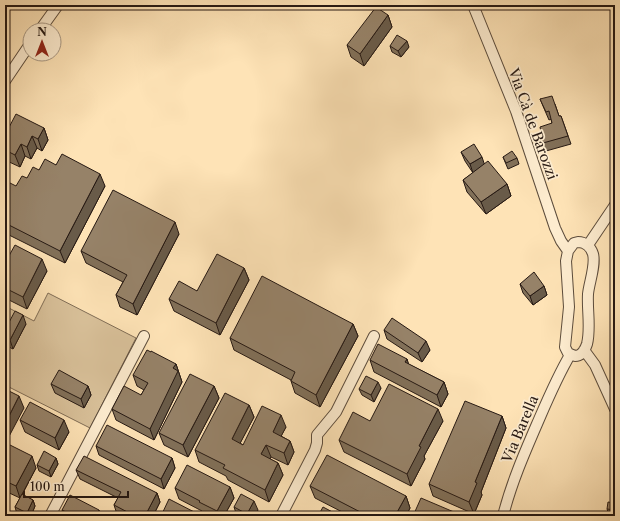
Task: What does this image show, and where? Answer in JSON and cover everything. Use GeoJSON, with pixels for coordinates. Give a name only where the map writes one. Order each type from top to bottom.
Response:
{"type":"FeatureCollection","features":[{"type":"Feature","properties":{"kind":"street"},"geometry":{"type":"LineString","coordinates":[[46,22],[58,5]]}},
{"type":"Feature","properties":{"kind":"street","name":"Via Cà de Barozzi"},"geometry":{"type":"LineString","coordinates":[[473,5],[516,111],[555,228],[568,251]]}},
{"type":"Feature","properties":{"kind":"street"},"geometry":{"type":"LineString","coordinates":[[5,81],[22,56]]}},
{"type":"Feature","properties":{"kind":"street"},"geometry":{"type":"LineString","coordinates":[[588,245],[615,205]]}},
{"type":"Feature","properties":{"kind":"street"},"geometry":{"type":"LineString","coordinates":[[582,242],[588,245],[594,259],[588,295],[587,345],[578,356],[570,355],[565,347],[569,308],[566,261],[568,251],[574,243],[582,242]]}},
{"type":"Feature","properties":{"kind":"street"},"geometry":{"type":"LineString","coordinates":[[50,516],[144,336]]}},
{"type":"Feature","properties":{"kind":"street"},"geometry":{"type":"LineString","coordinates":[[280,516],[315,450],[317,435],[336,412],[374,336]]}},
{"type":"Feature","properties":{"kind":"street"},"geometry":{"type":"LineString","coordinates":[[584,350],[595,365],[615,409]]}},
{"type":"Feature","properties":{"kind":"street","name":"Via Barella"},"geometry":{"type":"LineString","coordinates":[[503,516],[510,491],[528,444],[554,385],[570,355]]}},
{"type":"Feature","properties":{"kind":"shaded area"},"geometry":{"type":"Polygon","coordinates":[[[48,293],[136,338],[90,428],[5,385],[5,306],[34,321],[48,293]]]}},
{"type":"Feature","properties":{"kind":"building"},"geometry":{"type":"Polygon","coordinates":[[[376,7],[388,15],[360,54],[347,45],[376,7]]]}},
{"type":"Feature","properties":{"kind":"building"},"geometry":{"type":"Polygon","coordinates":[[[397,35],[407,41],[398,51],[390,46],[397,35]]]}},
{"type":"Feature","properties":{"kind":"building"},"geometry":{"type":"Polygon","coordinates":[[[552,96],[568,136],[543,143],[540,127],[552,123],[549,111],[546,112],[540,99],[552,96]]]}},
{"type":"Feature","properties":{"kind":"building"},"geometry":{"type":"Polygon","coordinates":[[[16,114],[44,128],[38,139],[32,136],[27,147],[21,144],[15,155],[5,150],[5,135],[16,114]]]}},
{"type":"Feature","properties":{"kind":"building"},"geometry":{"type":"Polygon","coordinates":[[[474,144],[482,157],[470,164],[461,152],[474,144]]]}},
{"type":"Feature","properties":{"kind":"building"},"geometry":{"type":"Polygon","coordinates":[[[512,151],[517,158],[506,163],[503,157],[512,151]]]}},
{"type":"Feature","properties":{"kind":"building"},"geometry":{"type":"Polygon","coordinates":[[[62,154],[100,174],[60,251],[5,223],[5,194],[10,183],[16,186],[22,176],[27,178],[33,167],[39,170],[45,159],[56,165],[62,154]]]}},
{"type":"Feature","properties":{"kind":"building"},"geometry":{"type":"Polygon","coordinates":[[[488,161],[507,184],[481,202],[463,180],[488,161]]]}},
{"type":"Feature","properties":{"kind":"building"},"geometry":{"type":"Polygon","coordinates":[[[113,190],[175,222],[133,304],[116,295],[127,275],[81,251],[113,190]]]}},
{"type":"Feature","properties":{"kind":"building"},"geometry":{"type":"Polygon","coordinates":[[[15,245],[42,259],[23,297],[5,288],[5,263],[15,245]]]}},
{"type":"Feature","properties":{"kind":"building"},"geometry":{"type":"Polygon","coordinates":[[[217,254],[244,268],[216,323],[169,299],[179,281],[197,291],[217,254]]]}},
{"type":"Feature","properties":{"kind":"building"},"geometry":{"type":"Polygon","coordinates":[[[534,272],[544,286],[530,296],[520,284],[534,272]]]}},
{"type":"Feature","properties":{"kind":"building"},"geometry":{"type":"Polygon","coordinates":[[[262,276],[353,324],[316,395],[291,381],[295,372],[230,338],[262,276]]]}},
{"type":"Feature","properties":{"kind":"building"},"geometry":{"type":"Polygon","coordinates":[[[15,311],[23,315],[10,340],[5,338],[5,330],[15,311]]]}},
{"type":"Feature","properties":{"kind":"building"},"geometry":{"type":"Polygon","coordinates":[[[392,318],[426,341],[418,353],[384,330],[392,318]]]}},
{"type":"Feature","properties":{"kind":"building"},"geometry":{"type":"Polygon","coordinates":[[[378,344],[407,359],[405,362],[444,382],[437,395],[370,360],[378,344]]]}},
{"type":"Feature","properties":{"kind":"building"},"geometry":{"type":"Polygon","coordinates":[[[147,350],[176,364],[173,368],[178,371],[150,429],[112,409],[124,386],[141,395],[148,383],[133,375],[147,350]]]}},
{"type":"Feature","properties":{"kind":"building"},"geometry":{"type":"Polygon","coordinates":[[[59,370],[88,386],[81,399],[51,384],[59,370]]]}},
{"type":"Feature","properties":{"kind":"building"},"geometry":{"type":"Polygon","coordinates":[[[190,374],[214,386],[183,445],[159,433],[190,374]]]}},
{"type":"Feature","properties":{"kind":"building"},"geometry":{"type":"Polygon","coordinates":[[[366,376],[378,382],[371,395],[359,389],[366,376]]]}},
{"type":"Feature","properties":{"kind":"building"},"geometry":{"type":"Polygon","coordinates":[[[389,384],[438,409],[419,446],[421,447],[407,474],[339,440],[353,412],[370,421],[389,384]]]}},
{"type":"Feature","properties":{"kind":"building"},"geometry":{"type":"Polygon","coordinates":[[[5,389],[19,396],[5,424],[5,389]]]}},
{"type":"Feature","properties":{"kind":"building"},"geometry":{"type":"Polygon","coordinates":[[[225,393],[249,405],[232,439],[243,445],[262,406],[281,415],[273,432],[290,441],[284,453],[266,445],[261,454],[278,463],[265,490],[223,468],[225,465],[195,450],[225,393]]]}},
{"type":"Feature","properties":{"kind":"building"},"geometry":{"type":"Polygon","coordinates":[[[465,401],[502,416],[475,482],[477,483],[469,502],[429,484],[465,401]]]}},
{"type":"Feature","properties":{"kind":"building"},"geometry":{"type":"Polygon","coordinates":[[[30,402],[64,420],[55,438],[20,420],[30,402]]]}},
{"type":"Feature","properties":{"kind":"building"},"geometry":{"type":"Polygon","coordinates":[[[107,425],[172,458],[161,479],[96,446],[107,425]]]}},
{"type":"Feature","properties":{"kind":"building"},"geometry":{"type":"Polygon","coordinates":[[[8,444],[32,456],[16,486],[5,481],[5,450],[8,444]]]}},
{"type":"Feature","properties":{"kind":"building"},"geometry":{"type":"Polygon","coordinates":[[[44,451],[56,458],[49,471],[37,465],[44,451]]]}},
{"type":"Feature","properties":{"kind":"building"},"geometry":{"type":"Polygon","coordinates":[[[327,455],[406,496],[395,516],[368,516],[310,486],[327,455]]]}},
{"type":"Feature","properties":{"kind":"building"},"geometry":{"type":"Polygon","coordinates":[[[84,456],[157,493],[145,516],[135,516],[114,505],[121,492],[76,470],[84,456]]]}},
{"type":"Feature","properties":{"kind":"building"},"geometry":{"type":"Polygon","coordinates":[[[187,465],[230,487],[217,511],[175,488],[187,465]]]}},
{"type":"Feature","properties":{"kind":"building"},"geometry":{"type":"Polygon","coordinates":[[[22,494],[33,500],[27,513],[15,507],[22,494]]]}},
{"type":"Feature","properties":{"kind":"building"},"geometry":{"type":"Polygon","coordinates":[[[241,494],[254,501],[247,514],[234,507],[241,494]]]}},
{"type":"Feature","properties":{"kind":"building"},"geometry":{"type":"Polygon","coordinates":[[[70,495],[99,510],[96,516],[74,516],[62,510],[70,495]]]}},
{"type":"Feature","properties":{"kind":"building"},"geometry":{"type":"Polygon","coordinates":[[[421,498],[461,515],[461,516],[413,516],[421,498]]]}},
{"type":"Feature","properties":{"kind":"building"},"geometry":{"type":"Polygon","coordinates":[[[169,499],[202,516],[161,516],[169,499]]]}},
{"type":"Feature","properties":{"kind":"building"},"geometry":{"type":"Polygon","coordinates":[[[608,502],[615,503],[615,510],[607,509],[608,502]]]}},
{"type":"Feature","properties":{"kind":"building"},"geometry":{"type":"Polygon","coordinates":[[[323,507],[340,516],[318,516],[323,507]]]}},
{"type":"Feature","properties":{"kind":"building"},"geometry":{"type":"Polygon","coordinates":[[[5,511],[15,516],[5,516],[5,511]]]}}]}
